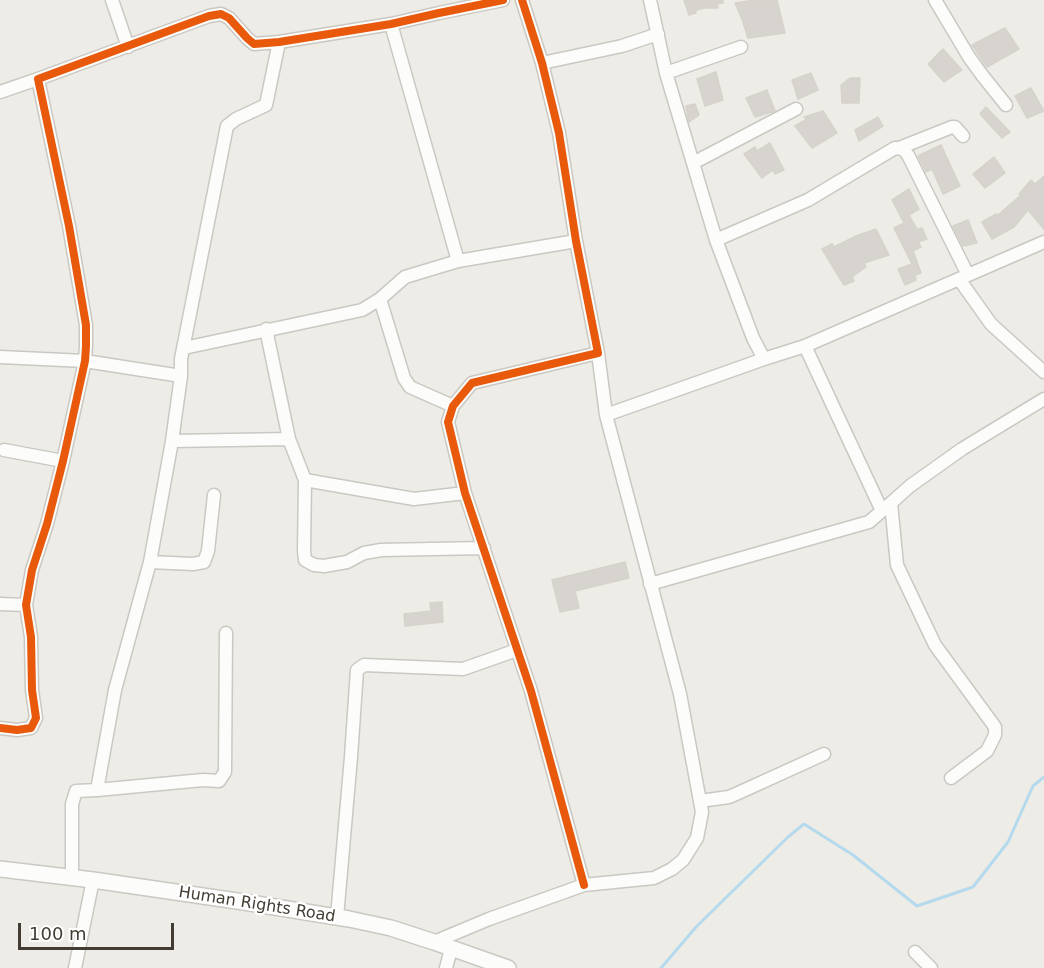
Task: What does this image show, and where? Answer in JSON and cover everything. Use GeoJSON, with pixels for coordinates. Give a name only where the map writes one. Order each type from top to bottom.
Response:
{"type":"FeatureCollection","features":[{"type":"Feature","properties":{"kind":"street"},"geometry":{"type":"LineString","coordinates":[[112,0],[128,47]]}},
{"type":"Feature","properties":{"kind":"street"},"geometry":{"type":"LineString","coordinates":[[0,92],[209,16],[221,14],[229,18],[254,44],[391,24],[503,0]]}},
{"type":"Feature","properties":{"kind":"street"},"geometry":{"type":"LineString","coordinates":[[434,942],[489,919],[584,885],[654,878],[672,869],[683,860],[697,838],[702,812],[680,694],[606,415],[598,353],[576,241],[559,133],[542,63],[522,0]]}},
{"type":"Feature","properties":{"kind":"street"},"geometry":{"type":"LineString","coordinates":[[650,0],[666,73],[716,240],[753,338],[764,359]]}},
{"type":"Feature","properties":{"kind":"street"},"geometry":{"type":"LineString","coordinates":[[935,0],[969,57],[1006,105]]}},
{"type":"Feature","properties":{"kind":"street"},"geometry":{"type":"LineString","coordinates":[[391,24],[458,261]]}},
{"type":"Feature","properties":{"kind":"street"},"geometry":{"type":"LineString","coordinates":[[542,63],[622,46],[658,34]]}},
{"type":"Feature","properties":{"kind":"street"},"geometry":{"type":"LineString","coordinates":[[97,790],[115,690],[150,562],[172,441],[181,376],[181,359],[227,126],[236,119],[266,105],[279,42]]}},
{"type":"Feature","properties":{"kind":"street"},"geometry":{"type":"LineString","coordinates":[[666,73],[741,47]]}},
{"type":"Feature","properties":{"kind":"street"},"geometry":{"type":"LineString","coordinates":[[0,728],[17,730],[31,728],[36,718],[32,690],[31,637],[26,605],[32,570],[47,524],[63,461],[85,361],[86,325],[69,226],[38,79]]}},
{"type":"Feature","properties":{"kind":"street"},"geometry":{"type":"LineString","coordinates":[[693,163],[796,109]]}},
{"type":"Feature","properties":{"kind":"street"},"geometry":{"type":"LineString","coordinates":[[716,240],[808,200],[895,148],[952,127],[955,127],[963,136]]}},
{"type":"Feature","properties":{"kind":"street"},"geometry":{"type":"LineString","coordinates":[[898,148],[903,149],[908,155],[964,277],[991,324],[1044,372]]}},
{"type":"Feature","properties":{"kind":"street"},"geometry":{"type":"LineString","coordinates":[[184,348],[362,310],[380,299],[405,277],[458,261],[576,241]]}},
{"type":"Feature","properties":{"kind":"street"},"geometry":{"type":"LineString","coordinates":[[606,415],[805,346],[1044,242]]}},
{"type":"Feature","properties":{"kind":"street"},"geometry":{"type":"LineString","coordinates":[[380,299],[404,378],[410,387],[453,406]]}},
{"type":"Feature","properties":{"kind":"street"},"geometry":{"type":"LineString","coordinates":[[266,330],[290,439],[305,480],[305,560],[314,566],[324,566],[347,562],[364,553],[381,549],[484,548]]}},
{"type":"Feature","properties":{"kind":"street"},"geometry":{"type":"LineString","coordinates":[[805,346],[887,507],[897,565],[935,645],[995,727],[995,735],[987,751],[951,778]]}},
{"type":"Feature","properties":{"kind":"street"},"geometry":{"type":"LineString","coordinates":[[584,885],[531,691],[465,493],[448,422],[453,406],[472,383],[598,353]]}},
{"type":"Feature","properties":{"kind":"street"},"geometry":{"type":"LineString","coordinates":[[0,357],[85,361],[181,376]]}},
{"type":"Feature","properties":{"kind":"street"},"geometry":{"type":"LineString","coordinates":[[651,584],[869,522],[910,486],[962,449],[1044,399]]}},
{"type":"Feature","properties":{"kind":"street"},"geometry":{"type":"LineString","coordinates":[[172,441],[290,439]]}},
{"type":"Feature","properties":{"kind":"street"},"geometry":{"type":"LineString","coordinates":[[4,450],[63,461]]}},
{"type":"Feature","properties":{"kind":"street"},"geometry":{"type":"LineString","coordinates":[[305,480],[414,499],[465,493]]}},
{"type":"Feature","properties":{"kind":"street"},"geometry":{"type":"LineString","coordinates":[[150,562],[193,564],[204,562],[208,551],[214,495]]}},
{"type":"Feature","properties":{"kind":"street"},"geometry":{"type":"LineString","coordinates":[[0,604],[26,605]]}},
{"type":"Feature","properties":{"kind":"street"},"geometry":{"type":"LineString","coordinates":[[72,878],[72,804],[76,791],[203,780],[219,781],[225,772],[226,633]]}},
{"type":"Feature","properties":{"kind":"street"},"geometry":{"type":"LineString","coordinates":[[337,917],[357,670],[364,665],[463,669],[518,650]]}},
{"type":"Feature","properties":{"kind":"street"},"geometry":{"type":"LineString","coordinates":[[700,801],[729,797],[824,754]]}},
{"type":"Feature","properties":{"kind":"street","name":"Human Rights Road"},"geometry":{"type":"LineString","coordinates":[[0,869],[93,880],[337,917],[390,928],[508,968]]}},
{"type":"Feature","properties":{"kind":"street"},"geometry":{"type":"LineString","coordinates":[[75,968],[93,880]]}},
{"type":"Feature","properties":{"kind":"street"},"geometry":{"type":"LineString","coordinates":[[446,968],[452,949]]}},
{"type":"Feature","properties":{"kind":"street"},"geometry":{"type":"LineString","coordinates":[[915,952],[931,968]]}},
{"type":"Feature","properties":{"kind":"building"},"geometry":{"type":"Polygon","coordinates":[[[684,0],[723,0],[723,3],[717,4],[718,8],[696,10],[696,13],[689,15],[684,0]]]}},
{"type":"Feature","properties":{"kind":"building"},"geometry":{"type":"Polygon","coordinates":[[[777,0],[785,33],[748,38],[735,3],[777,0]]]}},
{"type":"Feature","properties":{"kind":"building"},"geometry":{"type":"Polygon","coordinates":[[[1005,28],[1019,49],[987,67],[972,45],[1005,28]]]}},
{"type":"Feature","properties":{"kind":"building"},"geometry":{"type":"Polygon","coordinates":[[[943,49],[962,70],[944,82],[928,64],[943,49]]]}},
{"type":"Feature","properties":{"kind":"building"},"geometry":{"type":"Polygon","coordinates":[[[716,72],[723,100],[705,106],[697,79],[716,72]]]}},
{"type":"Feature","properties":{"kind":"building"},"geometry":{"type":"Polygon","coordinates":[[[811,73],[818,90],[798,99],[792,80],[811,73]]]}},
{"type":"Feature","properties":{"kind":"building"},"geometry":{"type":"Polygon","coordinates":[[[850,78],[860,78],[859,103],[842,103],[841,85],[850,78]]]}},
{"type":"Feature","properties":{"kind":"building"},"geometry":{"type":"Polygon","coordinates":[[[1031,88],[1044,111],[1027,118],[1015,96],[1031,88]]]}},
{"type":"Feature","properties":{"kind":"building"},"geometry":{"type":"Polygon","coordinates":[[[767,90],[775,111],[755,117],[746,98],[767,90]]]}},
{"type":"Feature","properties":{"kind":"building"},"geometry":{"type":"Polygon","coordinates":[[[695,104],[699,115],[689,122],[686,106],[695,104]]]}},
{"type":"Feature","properties":{"kind":"building"},"geometry":{"type":"Polygon","coordinates":[[[986,107],[1010,132],[1002,138],[980,114],[986,107]]]}},
{"type":"Feature","properties":{"kind":"building"},"geometry":{"type":"Polygon","coordinates":[[[823,111],[837,133],[812,148],[795,126],[807,119],[804,117],[823,111]]]}},
{"type":"Feature","properties":{"kind":"building"},"geometry":{"type":"Polygon","coordinates":[[[878,117],[883,126],[859,141],[855,130],[878,117]]]}},
{"type":"Feature","properties":{"kind":"building"},"geometry":{"type":"Polygon","coordinates":[[[770,143],[784,170],[775,174],[773,170],[762,178],[744,154],[755,147],[757,151],[770,143]]]}},
{"type":"Feature","properties":{"kind":"building"},"geometry":{"type":"Polygon","coordinates":[[[941,145],[960,186],[943,194],[932,169],[926,172],[918,156],[941,145]]]}},
{"type":"Feature","properties":{"kind":"building"},"geometry":{"type":"Polygon","coordinates":[[[994,157],[1005,173],[985,188],[973,174],[994,157]]]}},
{"type":"Feature","properties":{"kind":"building"},"geometry":{"type":"Polygon","coordinates":[[[1044,176],[1044,229],[1028,210],[1014,227],[992,239],[982,222],[998,215],[1021,195],[1019,194],[1031,180],[1035,184],[1044,176]]]}},
{"type":"Feature","properties":{"kind":"building"},"geometry":{"type":"Polygon","coordinates":[[[909,189],[919,209],[909,215],[917,229],[922,228],[927,239],[918,242],[921,247],[913,251],[921,273],[915,275],[916,280],[905,285],[898,269],[912,264],[894,228],[904,223],[892,200],[909,189]]]}},
{"type":"Feature","properties":{"kind":"building"},"geometry":{"type":"Polygon","coordinates":[[[968,220],[977,243],[963,246],[953,226],[968,220]]]}},
{"type":"Feature","properties":{"kind":"building"},"geometry":{"type":"Polygon","coordinates":[[[876,229],[889,255],[864,263],[866,267],[852,277],[854,281],[844,285],[822,249],[832,244],[834,247],[876,229]]]}},
{"type":"Feature","properties":{"kind":"building"},"geometry":{"type":"Polygon","coordinates":[[[625,562],[629,578],[575,591],[579,608],[560,612],[552,580],[625,562]]]}},
{"type":"Feature","properties":{"kind":"building"},"geometry":{"type":"Polygon","coordinates":[[[442,602],[443,622],[405,626],[404,614],[431,611],[430,603],[442,602]]]}},
{"type":"Feature","properties":{"kind":"waterway"},"geometry":{"type":"LineString","coordinates":[[661,968],[696,927],[804,824],[853,855],[917,906],[973,887],[1008,842],[1033,786],[1044,777]]}},
{"type":"Feature","properties":{"kind":"cycle path"},"geometry":{"type":"LineString","coordinates":[[0,728],[17,730],[31,728],[36,718],[32,690],[31,637],[26,605],[32,570],[47,524],[63,461],[85,361],[86,346],[86,325],[69,226],[38,79],[209,16],[221,14],[229,18],[254,44],[391,24],[503,0]]}},
{"type":"Feature","properties":{"kind":"cycle path"},"geometry":{"type":"LineString","coordinates":[[522,0],[542,63],[559,133],[576,241],[598,353],[472,383],[453,406],[448,422],[465,493],[531,691],[584,885]]}}]}
